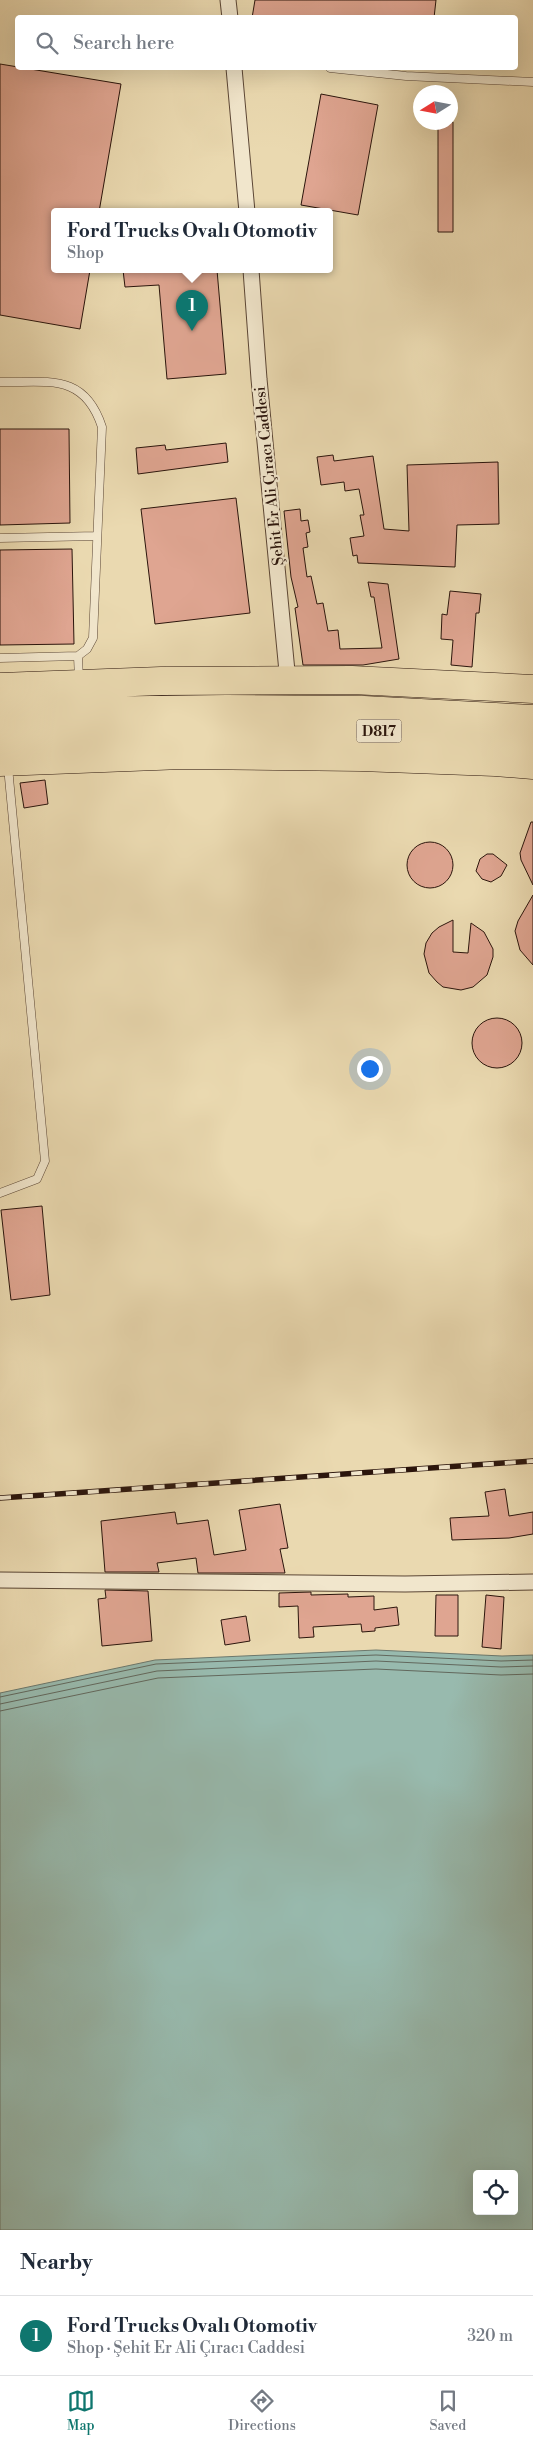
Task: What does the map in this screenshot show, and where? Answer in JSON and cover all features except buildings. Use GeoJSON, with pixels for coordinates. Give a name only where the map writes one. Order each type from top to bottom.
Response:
{"type":"FeatureCollection","features":[{"type":"Feature","properties":{"kind":"highway"},"geometry":{"type":"LineString","coordinates":[[0,687],[161,681],[288,682],[352,680],[533,689]]}},
{"type":"Feature","properties":{"kind":"highway","name":"D817"},"geometry":{"type":"LineString","coordinates":[[2,754],[226,719],[364,710],[533,719]]}},
{"type":"Feature","properties":{"kind":"highway","name":"D817"},"geometry":{"type":"LineString","coordinates":[[0,712],[226,719],[356,730],[533,739]]}},
{"type":"Feature","properties":{"kind":"highway"},"geometry":{"type":"LineString","coordinates":[[2,754],[370,757],[533,765]]}},
{"type":"Feature","properties":{"kind":"street"},"geometry":{"type":"LineString","coordinates":[[228,0],[230,15]]}},
{"type":"Feature","properties":{"kind":"street"},"geometry":{"type":"LineString","coordinates":[[234,70],[247,208]]}},
{"type":"Feature","properties":{"kind":"street","name":"Şehit Er Ali Çıracı Caddesi"},"geometry":{"type":"LineString","coordinates":[[251,273],[259,379],[288,682]]}},
{"type":"Feature","properties":{"kind":"street"},"geometry":{"type":"LineString","coordinates":[[0,1580],[405,1584],[533,1582]]}},
{"type":"Feature","properties":{"kind":"lane"},"geometry":{"type":"LineString","coordinates":[[349,70],[406,76],[533,82]]}},
{"type":"Feature","properties":{"kind":"lane"},"geometry":{"type":"LineString","coordinates":[[0,382],[67,384],[83,395],[95,410],[102,427],[93,638],[87,649],[78,656],[0,658]]}},
{"type":"Feature","properties":{"kind":"lane"},"geometry":{"type":"LineString","coordinates":[[0,538],[97,536]]}},
{"type":"Feature","properties":{"kind":"lane"},"geometry":{"type":"LineString","coordinates":[[78,656],[79,684]]}},
{"type":"Feature","properties":{"kind":"lane"},"geometry":{"type":"LineString","coordinates":[[0,1194],[37,1179],[45,1161],[2,754]]}},
{"type":"Feature","properties":{"kind":"water"},"geometry":{"type":"Polygon","coordinates":[[[376,1650],[502,1656],[533,1655],[533,2230],[0,2230],[0,1693],[155,1660],[376,1650]]]}},
{"type":"Feature","properties":{"kind":"railway"},"geometry":{"type":"LineString","coordinates":[[0,1498],[533,1461]]}},
{"type":"Feature","properties":{"kind":"place","name":"Ford Trucks Ovalı Otomotiv"},"geometry":{"type":"Point","coordinates":[192,331]}}]}
